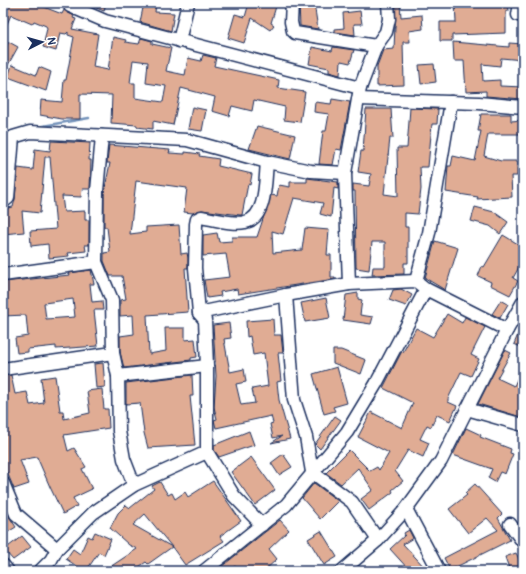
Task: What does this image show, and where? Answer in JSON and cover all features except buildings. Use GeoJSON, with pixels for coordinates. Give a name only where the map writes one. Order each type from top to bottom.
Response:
{"type":"FeatureCollection","features":[{"type":"Feature","properties":{"kind":"street"},"geometry":{"type":"LineString","coordinates":[[179,42],[188,3]]}},
{"type":"Feature","properties":{"kind":"street"},"geometry":{"type":"LineString","coordinates":[[292,3],[291,27],[295,33],[376,46]]}},
{"type":"Feature","properties":{"kind":"street"},"geometry":{"type":"LineString","coordinates":[[349,284],[345,173],[359,93],[376,46],[386,32],[389,19],[388,3]]}},
{"type":"Feature","properties":{"kind":"street"},"geometry":{"type":"LineString","coordinates":[[518,15],[520,3]]}},
{"type":"Feature","properties":{"kind":"street"},"geometry":{"type":"LineString","coordinates":[[70,6],[105,21],[179,42],[273,64],[359,93],[523,107]]}},
{"type":"Feature","properties":{"kind":"street"},"geometry":{"type":"LineString","coordinates":[[204,571],[286,505],[312,472],[347,432],[376,384],[421,285],[452,102]]}},
{"type":"Feature","properties":{"kind":"street"},"geometry":{"type":"LineString","coordinates":[[3,202],[8,198],[14,136],[30,132],[187,140],[267,162],[311,171],[345,173]]}},
{"type":"Feature","properties":{"kind":"street"},"geometry":{"type":"LineString","coordinates":[[102,136],[97,191],[96,262],[112,300],[114,353],[118,376],[118,431],[124,458],[134,485]]}},
{"type":"Feature","properties":{"kind":"street"},"geometry":{"type":"LineString","coordinates":[[262,525],[234,496],[207,452],[207,366],[205,320],[199,314],[195,268],[197,219],[201,217],[244,223],[256,216],[261,209],[267,162]]}},
{"type":"Feature","properties":{"kind":"street"},"geometry":{"type":"LineString","coordinates":[[3,275],[96,262]]}},
{"type":"Feature","properties":{"kind":"street"},"geometry":{"type":"LineString","coordinates":[[199,314],[286,295],[349,284],[421,285],[514,325]]}},
{"type":"Feature","properties":{"kind":"street"},"geometry":{"type":"LineString","coordinates":[[286,295],[294,400],[306,437],[312,472],[352,502],[378,540]]}},
{"type":"Feature","properties":{"kind":"street"},"geometry":{"type":"LineString","coordinates":[[342,571],[378,540],[406,509],[441,461],[467,410],[514,325],[523,302]]}},
{"type":"Feature","properties":{"kind":"street"},"geometry":{"type":"LineString","coordinates":[[3,369],[114,353]]}},
{"type":"Feature","properties":{"kind":"street"},"geometry":{"type":"LineString","coordinates":[[118,376],[207,366]]}},
{"type":"Feature","properties":{"kind":"street"},"geometry":{"type":"LineString","coordinates":[[467,410],[523,425]]}},
{"type":"Feature","properties":{"kind":"street"},"geometry":{"type":"LineString","coordinates":[[40,571],[51,560],[57,549],[93,513],[134,485],[207,452]]}},
{"type":"Feature","properties":{"kind":"street"},"geometry":{"type":"LineString","coordinates":[[3,483],[16,514],[57,549]]}},
{"type":"Feature","properties":{"kind":"street"},"geometry":{"type":"LineString","coordinates":[[406,509],[439,571]]}},
{"type":"Feature","properties":{"kind":"street"},"geometry":{"type":"LineString","coordinates":[[510,524],[523,542]]}},
{"type":"Feature","properties":{"kind":"street"},"geometry":{"type":"LineString","coordinates":[[3,565],[8,571]]}},
{"type":"Feature","properties":{"kind":"waterway"},"geometry":{"type":"LineString","coordinates":[[37,127],[89,118]]}},
{"type":"Feature","properties":{"kind":"waterway"},"geometry":{"type":"LineString","coordinates":[[3,135],[11,134]]}}]}
